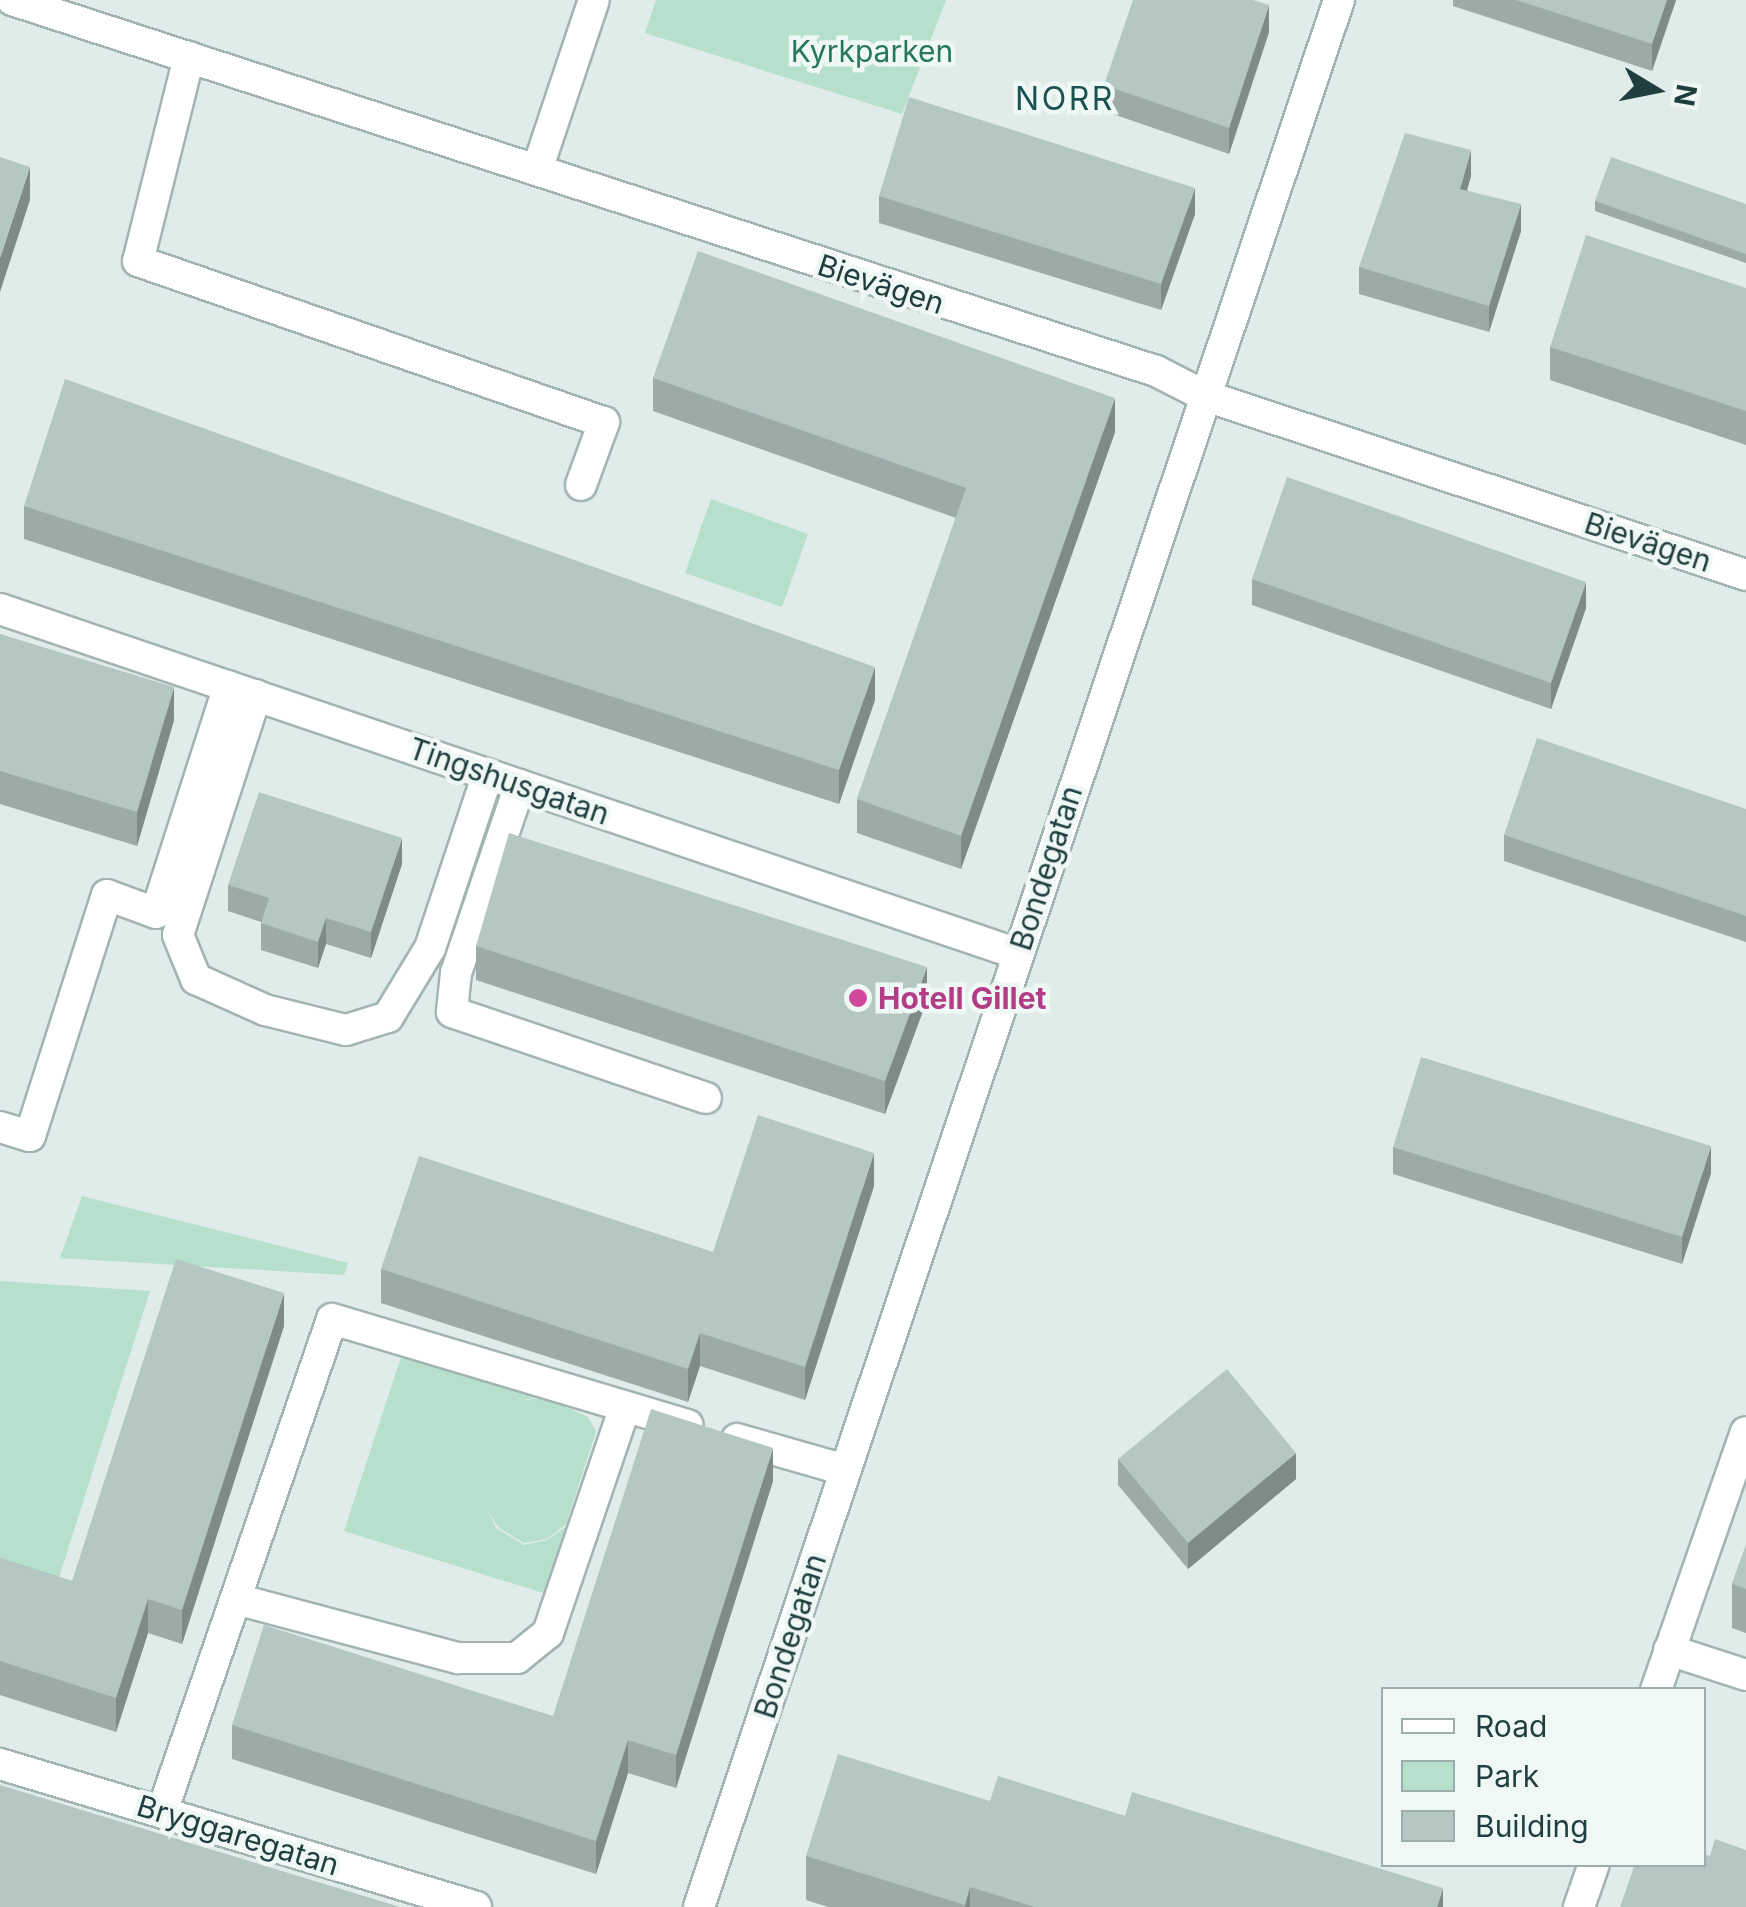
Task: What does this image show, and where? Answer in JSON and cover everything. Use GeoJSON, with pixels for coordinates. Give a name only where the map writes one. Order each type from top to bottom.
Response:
{"type":"FeatureCollection","features":[{"type":"Feature","properties":{"kind":"street","name":"Bievägen"},"geometry":{"type":"LineString","coordinates":[[12,0],[1156,371],[1203,394],[1746,575]]}},
{"type":"Feature","properties":{"kind":"street"},"geometry":{"type":"LineString","coordinates":[[537,170],[594,0]]}},
{"type":"Feature","properties":{"kind":"street","name":"Bondegatan"},"geometry":{"type":"LineString","coordinates":[[699,1907],[1203,394],[1339,0]]}},
{"type":"Feature","properties":{"kind":"street"},"geometry":{"type":"LineString","coordinates":[[189,57],[138,261],[604,422],[581,486]]}},
{"type":"Feature","properties":{"kind":"street","name":"Tingshusgatan"},"geometry":{"type":"LineString","coordinates":[[0,608],[1018,954]]}},
{"type":"Feature","properties":{"kind":"street"},"geometry":{"type":"LineString","coordinates":[[242,691],[178,935],[196,979],[265,1010],[346,1030],[388,1017],[430,948],[488,774]]}},
{"type":"Feature","properties":{"kind":"street"},"geometry":{"type":"LineString","coordinates":[[0,1127],[30,1136],[107,895],[156,913],[242,691]]}},
{"type":"Feature","properties":{"kind":"street"},"geometry":{"type":"LineString","coordinates":[[520,784],[456,973],[452,1012],[706,1098]]}},
{"type":"Feature","properties":{"kind":"street"},"geometry":{"type":"LineString","coordinates":[[162,1812],[332,1319],[845,1470]]}},
{"type":"Feature","properties":{"kind":"street"},"geometry":{"type":"LineString","coordinates":[[236,1599],[458,1658],[517,1658],[548,1633],[625,1407]]}},
{"type":"Feature","properties":{"kind":"street"},"geometry":{"type":"LineString","coordinates":[[1657,1687],[1744,1444]]}},
{"type":"Feature","properties":{"kind":"street"},"geometry":{"type":"LineString","coordinates":[[1669,1650],[1746,1675]]}},
{"type":"Feature","properties":{"kind":"street","name":"Bryggaregatan"},"geometry":{"type":"LineString","coordinates":[[0,1764],[476,1907]]}},
{"type":"Feature","properties":{"kind":"street"},"geometry":{"type":"LineString","coordinates":[[1579,1907],[1593,1867]]}},
{"type":"Feature","properties":{"kind":"green space","name":"Kyrkparken"},"geometry":{"type":"Polygon","coordinates":[[[656,0],[946,0],[902,114],[645,33],[656,0]]]}},
{"type":"Feature","properties":{"kind":"green space"},"geometry":{"type":"Polygon","coordinates":[[[711,499],[808,534],[782,607],[685,573],[711,499]]]}},
{"type":"Feature","properties":{"kind":"green space"},"geometry":{"type":"Polygon","coordinates":[[[82,1196],[348,1263],[344,1275],[60,1258],[82,1196]]]}},
{"type":"Feature","properties":{"kind":"green space"},"geometry":{"type":"Polygon","coordinates":[[[0,1281],[150,1291],[55,1590],[0,1573],[0,1281]]]}},
{"type":"Feature","properties":{"kind":"green space"},"geometry":{"type":"Polygon","coordinates":[[[403,1351],[537,1397],[523,1400],[546,1398],[588,1417],[596,1432],[566,1524],[547,1539],[524,1543],[498,1527],[487,1510],[496,1528],[524,1545],[547,1540],[566,1527],[543,1593],[344,1531],[403,1351]]]}},
{"type":"Feature","properties":{"kind":"building"},"geometry":{"type":"Polygon","coordinates":[[[1133,0],[1253,0],[1269,5],[1229,128],[1104,85],[1133,0]]]}},
{"type":"Feature","properties":{"kind":"building"},"geometry":{"type":"Polygon","coordinates":[[[1516,0],[1667,0],[1652,44],[1516,0]]]}},
{"type":"Feature","properties":{"kind":"building"},"geometry":{"type":"Polygon","coordinates":[[[909,97],[1195,188],[1161,284],[879,196],[909,97]]]}},
{"type":"Feature","properties":{"kind":"building"},"geometry":{"type":"Polygon","coordinates":[[[1405,133],[1471,150],[1460,189],[1521,204],[1489,306],[1359,267],[1405,133]]]}},
{"type":"Feature","properties":{"kind":"building"},"geometry":{"type":"Polygon","coordinates":[[[0,157],[30,167],[0,258],[0,157]]]}},
{"type":"Feature","properties":{"kind":"building"},"geometry":{"type":"Polygon","coordinates":[[[1611,157],[1746,204],[1746,254],[1595,201],[1611,157]]]}},
{"type":"Feature","properties":{"kind":"building"},"geometry":{"type":"Polygon","coordinates":[[[1586,235],[1746,288],[1746,411],[1550,347],[1586,235]]]}},
{"type":"Feature","properties":{"kind":"building"},"geometry":{"type":"Polygon","coordinates":[[[698,251],[1115,398],[961,836],[857,799],[966,488],[653,378],[698,251]]]}},
{"type":"Feature","properties":{"kind":"building"},"geometry":{"type":"Polygon","coordinates":[[[65,379],[875,667],[839,770],[24,506],[65,379]]]}},
{"type":"Feature","properties":{"kind":"building"},"geometry":{"type":"Polygon","coordinates":[[[1287,477],[1586,582],[1551,683],[1252,579],[1287,477]]]}},
{"type":"Feature","properties":{"kind":"building"},"geometry":{"type":"Polygon","coordinates":[[[0,634],[174,687],[137,812],[0,771],[0,634]]]}},
{"type":"Feature","properties":{"kind":"building"},"geometry":{"type":"Polygon","coordinates":[[[1537,738],[1746,809],[1746,916],[1504,835],[1537,738]]]}},
{"type":"Feature","properties":{"kind":"building"},"geometry":{"type":"Polygon","coordinates":[[[259,792],[402,838],[371,932],[326,918],[318,942],[261,923],[269,898],[228,885],[259,792]]]}},
{"type":"Feature","properties":{"kind":"building"},"geometry":{"type":"Polygon","coordinates":[[[509,833],[927,967],[885,1081],[476,946],[509,833]]]}},
{"type":"Feature","properties":{"kind":"building"},"geometry":{"type":"Polygon","coordinates":[[[1421,1057],[1711,1146],[1682,1237],[1393,1147],[1421,1057]]]}},
{"type":"Feature","properties":{"kind":"building"},"geometry":{"type":"Polygon","coordinates":[[[758,1115],[874,1153],[805,1367],[700,1333],[688,1369],[381,1269],[419,1156],[713,1252],[758,1115]]]}},
{"type":"Feature","properties":{"kind":"building"},"geometry":{"type":"Polygon","coordinates":[[[176,1259],[284,1293],[182,1610],[148,1599],[116,1698],[0,1661],[0,1558],[72,1581],[176,1259]]]}},
{"type":"Feature","properties":{"kind":"building"},"geometry":{"type":"Polygon","coordinates":[[[1227,1369],[1296,1453],[1188,1543],[1118,1459],[1227,1369]]]}},
{"type":"Feature","properties":{"kind":"building"},"geometry":{"type":"Polygon","coordinates":[[[651,1409],[773,1448],[676,1755],[628,1740],[596,1841],[232,1725],[264,1625],[553,1716],[651,1409]]]}},
{"type":"Feature","properties":{"kind":"building"},"geometry":{"type":"Polygon","coordinates":[[[1746,1545],[1746,1589],[1732,1584],[1746,1545]]]}},
{"type":"Feature","properties":{"kind":"building"},"geometry":{"type":"Polygon","coordinates":[[[838,1754],[990,1801],[998,1776],[1125,1816],[1132,1792],[1443,1888],[1437,1907],[1035,1907],[970,1887],[965,1905],[806,1856],[838,1754]]]}},
{"type":"Feature","properties":{"kind":"building"},"geometry":{"type":"Polygon","coordinates":[[[0,1785],[400,1907],[0,1907],[0,1785]]]}},
{"type":"Feature","properties":{"kind":"building"},"geometry":{"type":"Polygon","coordinates":[[[1715,1839],[1746,1850],[1746,1907],[1620,1907],[1634,1867],[1706,1867],[1706,1855],[1710,1856],[1715,1839]]]}},
{"type":"Feature","properties":{"kind":"place","name":"Hotell Gillet"},"geometry":{"type":"Point","coordinates":[858,998]}},
{"type":"Feature","properties":{"kind":"district","name":"NORR"},"geometry":{"type":"Point","coordinates":[1065,99]}}]}
